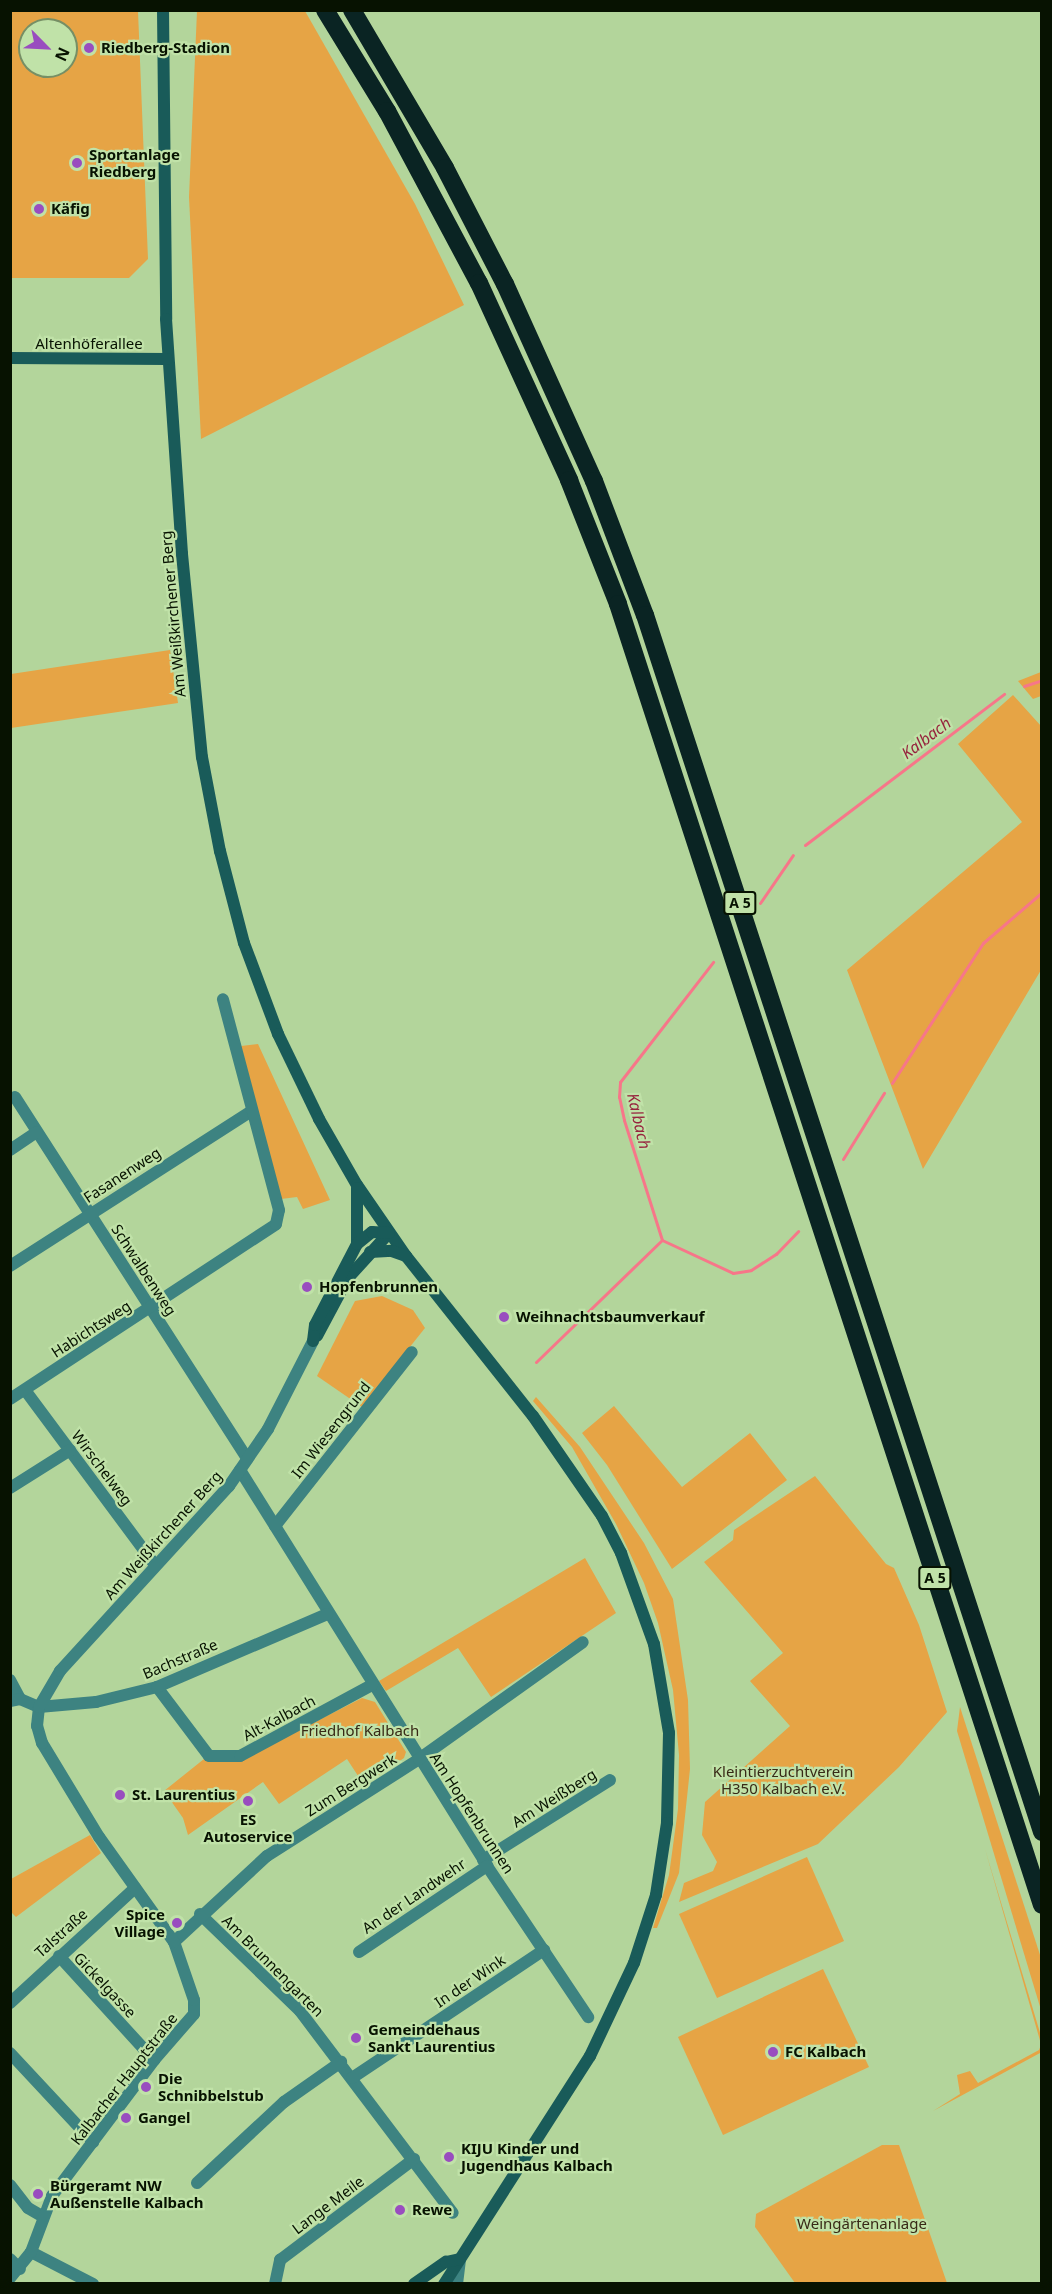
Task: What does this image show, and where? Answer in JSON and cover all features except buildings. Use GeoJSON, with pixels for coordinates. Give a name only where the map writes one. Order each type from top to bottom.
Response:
{"type":"FeatureCollection","features":[{"type":"Feature","properties":{"kind":"highway","name":"A 5"},"geometry":{"type":"LineString","coordinates":[[325,10],[387,111],[479,283],[570,480],[614,594],[1041,1905]]}},
{"type":"Feature","properties":{"kind":"highway","name":"A 5"},"geometry":{"type":"LineString","coordinates":[[352,10],[445,168],[505,284],[603,503],[645,615],[1041,1832]]}},
{"type":"Feature","properties":{"kind":"main road","name":"Am Weißkirchener Berg"},"geometry":{"type":"LineString","coordinates":[[163,10],[167,358],[195,693],[220,850],[244,943],[278,1034],[319,1119],[357,1185],[389,1233],[348,1278],[313,1341]]}},
{"type":"Feature","properties":{"kind":"main road","name":"Altenhöferallee"},"geometry":{"type":"LineString","coordinates":[[10,358],[167,358]]}},
{"type":"Feature","properties":{"kind":"main road","name":"Am Weißkirchener Berg"},"geometry":{"type":"LineString","coordinates":[[313,1341],[315,1325],[357,1244],[357,1185]]}},
{"type":"Feature","properties":{"kind":"main road"},"geometry":{"type":"LineString","coordinates":[[357,1244],[364,1234],[389,1233],[580,1480],[621,1553],[654,1644],[669,1733],[667,1823],[656,1895],[634,1963],[605,2029],[590,2056],[444,2283]]}},
{"type":"Feature","properties":{"kind":"main road"},"geometry":{"type":"LineString","coordinates":[[370,1252],[392,1251],[406,1256]]}},
{"type":"Feature","properties":{"kind":"main road"},"geometry":{"type":"LineString","coordinates":[[414,2283],[446,2262],[460,2259]]}},
{"type":"Feature","properties":{"kind":"street"},"geometry":{"type":"LineString","coordinates":[[223,999],[251,1111]]}},
{"type":"Feature","properties":{"kind":"street","name":"Schwalbenweg"},"geometry":{"type":"LineString","coordinates":[[15,1097],[247,1459]]}},
{"type":"Feature","properties":{"kind":"street","name":"Fasanenweg"},"geometry":{"type":"LineString","coordinates":[[10,1266],[251,1111]]}},
{"type":"Feature","properties":{"kind":"street","name":"Habichtsweg"},"geometry":{"type":"LineString","coordinates":[[10,1399],[276,1224],[279,1210],[251,1111]]}},
{"type":"Feature","properties":{"kind":"street"},"geometry":{"type":"LineString","coordinates":[[10,1150],[37,1132]]}},
{"type":"Feature","properties":{"kind":"street","name":"Am Weißkirchener Berg"},"geometry":{"type":"LineString","coordinates":[[39,1707],[60,1671],[155,1565],[197,1524],[240,1470],[278,1411],[313,1341]]}},
{"type":"Feature","properties":{"kind":"street","name":"Im Wiesengrund"},"geometry":{"type":"LineString","coordinates":[[275,1526],[412,1352]]}},
{"type":"Feature","properties":{"kind":"street","name":"Wirschelweg"},"geometry":{"type":"LineString","coordinates":[[24,1390],[155,1565]]}},
{"type":"Feature","properties":{"kind":"street"},"geometry":{"type":"LineString","coordinates":[[10,1488],[70,1450]]}},
{"type":"Feature","properties":{"kind":"street","name":"Am Hopfenbrunnen"},"geometry":{"type":"LineString","coordinates":[[240,1470],[327,1614],[485,1863],[588,2017]]}},
{"type":"Feature","properties":{"kind":"street","name":"Bachstraße"},"geometry":{"type":"LineString","coordinates":[[39,1707],[96,1702],[157,1687],[327,1614]]}},
{"type":"Feature","properties":{"kind":"street","name":"Zum Bergwerk"},"geometry":{"type":"LineString","coordinates":[[174,1942],[200,1914],[267,1856],[419,1759],[583,1642]]}},
{"type":"Feature","properties":{"kind":"street"},"geometry":{"type":"LineString","coordinates":[[10,1680],[15,1700],[39,1707]]}},
{"type":"Feature","properties":{"kind":"street","name":"Alt-Kalbach"},"geometry":{"type":"LineString","coordinates":[[157,1687],[209,1755],[240,1756],[372,1685]]}},
{"type":"Feature","properties":{"kind":"street","name":"Kalbacher Hauptstraße"},"geometry":{"type":"LineString","coordinates":[[10,2278],[20,2269],[31,2252],[42,2216],[93,2142],[154,2060],[194,2014],[194,2000],[174,1942],[135,1888],[42,1743],[37,1726],[39,1707]]}},
{"type":"Feature","properties":{"kind":"street","name":"Am Weißberg"},"geometry":{"type":"LineString","coordinates":[[485,1863],[610,1780]]}},
{"type":"Feature","properties":{"kind":"street","name":"An der Landwehr"},"geometry":{"type":"LineString","coordinates":[[359,1952],[485,1863]]}},
{"type":"Feature","properties":{"kind":"street","name":"Talstraße"},"geometry":{"type":"LineString","coordinates":[[10,2003],[135,1888]]}},
{"type":"Feature","properties":{"kind":"street","name":"Am Brunnengarten"},"geometry":{"type":"LineString","coordinates":[[200,1914],[300,2011],[341,2062],[453,2213]]}},
{"type":"Feature","properties":{"kind":"street","name":"In der Wink"},"geometry":{"type":"LineString","coordinates":[[352,2078],[544,1950]]}},
{"type":"Feature","properties":{"kind":"street","name":"Gickelgasse"},"geometry":{"type":"LineString","coordinates":[[59,1956],[154,2060]]}},
{"type":"Feature","properties":{"kind":"street"},"geometry":{"type":"LineString","coordinates":[[10,2053],[93,2142]]}},
{"type":"Feature","properties":{"kind":"street"},"geometry":{"type":"LineString","coordinates":[[197,2183],[284,2102],[341,2062]]}},
{"type":"Feature","properties":{"kind":"street","name":"Lange Meile"},"geometry":{"type":"LineString","coordinates":[[275,2283],[280,2260],[414,2159]]}},
{"type":"Feature","properties":{"kind":"street"},"geometry":{"type":"LineString","coordinates":[[10,2185],[28,2208],[42,2216]]}},
{"type":"Feature","properties":{"kind":"street"},"geometry":{"type":"LineString","coordinates":[[31,2252],[93,2283]]}},
{"type":"Feature","properties":{"kind":"street"},"geometry":{"type":"LineString","coordinates":[[10,2259],[20,2269]]}},
{"type":"Feature","properties":{"kind":"street"},"geometry":{"type":"LineString","coordinates":[[457,2283],[460,2259]]}},
{"type":"Feature","properties":{"kind":"green space","name":"Sportanlage Riedberg"},"geometry":{"type":"Polygon","coordinates":[[[10,11],[138,11],[148,259],[129,278],[11,278],[10,11]]]}},
{"type":"Feature","properties":{"kind":"green space"},"geometry":{"type":"Polygon","coordinates":[[[197,11],[305,11],[415,204],[464,305],[201,439],[189,197],[197,11]]]}},
{"type":"Feature","properties":{"kind":"green space"},"geometry":{"type":"Polygon","coordinates":[[[170,650],[178,703],[11,728],[11,674],[170,650]]]}},
{"type":"Feature","properties":{"kind":"green space"},"geometry":{"type":"Polygon","coordinates":[[[1041,672],[1041,696],[1033,699],[1018,681],[1041,672]]]}},
{"type":"Feature","properties":{"kind":"green space"},"geometry":{"type":"Polygon","coordinates":[[[1013,695],[1041,726],[1041,970],[923,1169],[847,970],[1022,822],[958,744],[1013,695]]]}},
{"type":"Feature","properties":{"kind":"green space"},"geometry":{"type":"Polygon","coordinates":[[[258,1044],[330,1200],[303,1209],[297,1197],[281,1199],[241,1046],[258,1044]]]}},
{"type":"Feature","properties":{"kind":"green space"},"geometry":{"type":"Polygon","coordinates":[[[382,1296],[413,1310],[425,1328],[362,1407],[317,1376],[355,1301],[382,1296]]]}},
{"type":"Feature","properties":{"kind":"green space"},"geometry":{"type":"Polygon","coordinates":[[[536,1397],[580,1447],[644,1543],[673,1599],[688,1700],[690,1769],[679,1873],[657,1928],[653,1928],[669,1875],[678,1809],[679,1755],[673,1690],[658,1623],[644,1583],[616,1524],[572,1447],[533,1401],[536,1397]]]}},
{"type":"Feature","properties":{"kind":"green space"},"geometry":{"type":"Polygon","coordinates":[[[614,1406],[682,1487],[750,1433],[787,1480],[672,1569],[607,1465],[582,1433],[614,1406]]]}},
{"type":"Feature","properties":{"kind":"green space","name":"Kleintierzuchtverein H350 Kalbach e.V."},"geometry":{"type":"Polygon","coordinates":[[[815,1476],[886,1564],[894,1568],[919,1625],[947,1712],[899,1767],[818,1844],[679,1902],[684,1883],[713,1871],[717,1862],[702,1835],[705,1802],[790,1726],[750,1681],[783,1653],[704,1562],[733,1540],[734,1530],[815,1476]]]}},
{"type":"Feature","properties":{"kind":"green space","name":"Friedhof Kalbach"},"geometry":{"type":"Polygon","coordinates":[[[585,1558],[616,1613],[491,1697],[458,1648],[386,1691],[379,1681],[585,1558]]]}},
{"type":"Feature","properties":{"kind":"green space","name":"Friedhof Kalbach"},"geometry":{"type":"Polygon","coordinates":[[[362,1698],[375,1702],[406,1752],[404,1758],[364,1785],[347,1759],[279,1804],[263,1782],[188,1835],[183,1818],[164,1791],[204,1759],[241,1760],[362,1698]]]}},
{"type":"Feature","properties":{"kind":"green space"},"geometry":{"type":"Polygon","coordinates":[[[960,1707],[1041,1958],[1041,2010],[957,1731],[960,1707]]]}},
{"type":"Feature","properties":{"kind":"green space"},"geometry":{"type":"Polygon","coordinates":[[[90,1835],[101,1853],[16,1917],[11,1912],[11,1879],[90,1835]]]}},
{"type":"Feature","properties":{"kind":"green space"},"geometry":{"type":"Polygon","coordinates":[[[985,1849],[1041,2036],[1041,2044],[985,1849]]]}},
{"type":"Feature","properties":{"kind":"green space"},"geometry":{"type":"Polygon","coordinates":[[[807,1857],[844,1941],[717,1998],[679,1914],[807,1857]]]}},
{"type":"Feature","properties":{"kind":"green space","name":"FC Kalbach"},"geometry":{"type":"Polygon","coordinates":[[[823,1969],[869,2067],[723,2135],[678,2037],[823,1969]]]}},
{"type":"Feature","properties":{"kind":"green space"},"geometry":{"type":"Polygon","coordinates":[[[1041,2045],[1040,2053],[933,2111],[960,2094],[957,2075],[970,2071],[978,2083],[1039,2050],[1041,2045]]]}},
{"type":"Feature","properties":{"kind":"green space","name":"Weingärtenanlage"},"geometry":{"type":"Polygon","coordinates":[[[882,2145],[899,2145],[947,2283],[795,2283],[755,2227],[756,2214],[882,2145]]]}},
{"type":"Feature","properties":{"kind":"waterway","name":"Kalbach"},"geometry":{"type":"LineString","coordinates":[[1024,686],[1042,680]]}},
{"type":"Feature","properties":{"kind":"waterway","name":"Kalbach"},"geometry":{"type":"LineString","coordinates":[[805,845],[1004,694]]}},
{"type":"Feature","properties":{"kind":"waterway","name":"Kalbach"},"geometry":{"type":"LineString","coordinates":[[760,903],[793,855]]}},
{"type":"Feature","properties":{"kind":"waterway","name":"Kalbach"},"geometry":{"type":"LineString","coordinates":[[892,1083],[983,943],[1042,892]]}},
{"type":"Feature","properties":{"kind":"waterway","name":"Kalbach"},"geometry":{"type":"LineString","coordinates":[[536,1362],[662,1240],[624,1120],[619,1097],[620,1082],[713,962]]}},
{"type":"Feature","properties":{"kind":"waterway","name":"Kalbach"},"geometry":{"type":"LineString","coordinates":[[843,1159],[884,1093]]}},
{"type":"Feature","properties":{"kind":"waterway","name":"Kalbach"},"geometry":{"type":"LineString","coordinates":[[662,1240],[733,1273],[751,1270],[776,1254],[798,1231]]}},
{"type":"Feature","properties":{"kind":"place","name":"Riedberg-Stadion"},"geometry":{"type":"Point","coordinates":[89,48]}},
{"type":"Feature","properties":{"kind":"place","name":"Sportanlage Riedberg"},"geometry":{"type":"Point","coordinates":[77,163]}},
{"type":"Feature","properties":{"kind":"place","name":"Käfig"},"geometry":{"type":"Point","coordinates":[39,209]}},
{"type":"Feature","properties":{"kind":"place","name":"Hopfenbrunnen"},"geometry":{"type":"Point","coordinates":[307,1287]}},
{"type":"Feature","properties":{"kind":"place","name":"Weihnachtsbaumverkauf"},"geometry":{"type":"Point","coordinates":[504,1317]}},
{"type":"Feature","properties":{"kind":"place","name":"St. Laurentius"},"geometry":{"type":"Point","coordinates":[120,1795]}},
{"type":"Feature","properties":{"kind":"place","name":"ES Autoservice"},"geometry":{"type":"Point","coordinates":[248,1801]}},
{"type":"Feature","properties":{"kind":"place","name":"Spice Village"},"geometry":{"type":"Point","coordinates":[177,1923]}},
{"type":"Feature","properties":{"kind":"place","name":"Gemeindehaus Sankt Laurentius"},"geometry":{"type":"Point","coordinates":[356,2038]}},
{"type":"Feature","properties":{"kind":"place","name":"FC Kalbach"},"geometry":{"type":"Point","coordinates":[773,2052]}},
{"type":"Feature","properties":{"kind":"place","name":"Die Schnibbelstub"},"geometry":{"type":"Point","coordinates":[146,2087]}},
{"type":"Feature","properties":{"kind":"place","name":"Gangel"},"geometry":{"type":"Point","coordinates":[126,2118]}},
{"type":"Feature","properties":{"kind":"place","name":"KIJU Kinder und Jugendhaus Kalbach"},"geometry":{"type":"Point","coordinates":[449,2157]}},
{"type":"Feature","properties":{"kind":"place","name":"Bürgeramt NW Außenstelle Kalbach"},"geometry":{"type":"Point","coordinates":[38,2194]}},
{"type":"Feature","properties":{"kind":"place","name":"Rewe"},"geometry":{"type":"Point","coordinates":[400,2210]}}]}
